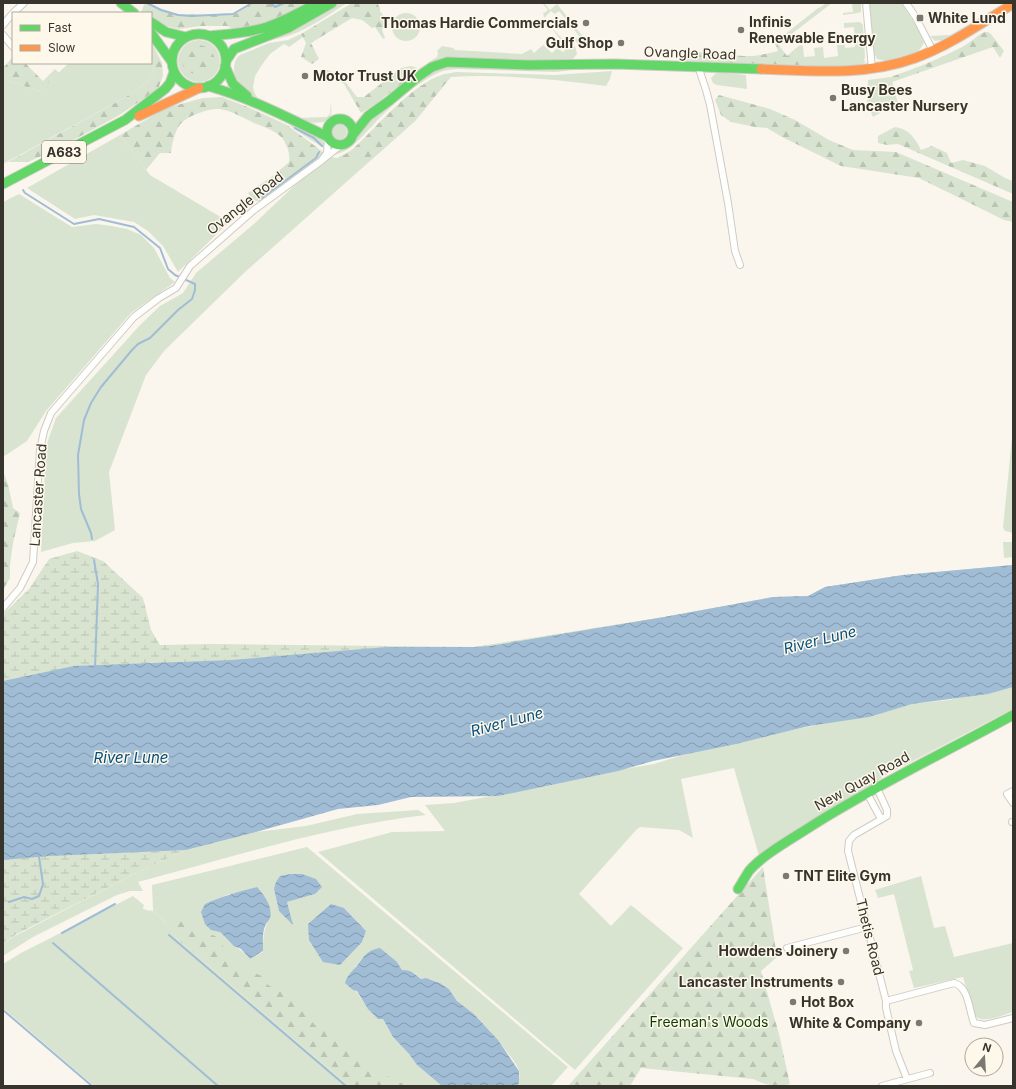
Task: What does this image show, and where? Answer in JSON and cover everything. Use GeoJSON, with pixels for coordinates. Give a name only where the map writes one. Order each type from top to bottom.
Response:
{"type":"FeatureCollection","features":[{"type":"Feature","properties":{"kind":"main road"},"geometry":{"type":"LineString","coordinates":[[121,3],[133,12]]}},
{"type":"Feature","properties":{"kind":"main road"},"geometry":{"type":"LineString","coordinates":[[209,36],[247,31],[270,26],[317,3]]}},
{"type":"Feature","properties":{"kind":"main road"},"geometry":{"type":"LineString","coordinates":[[208,86],[219,79],[234,50],[240,46],[288,28],[332,3]]}},
{"type":"Feature","properties":{"kind":"main road","name":"Ovangle Road"},"geometry":{"type":"LineString","coordinates":[[352,136],[360,124],[368,116],[426,71],[439,64],[447,62],[535,65],[615,64],[855,71],[872,69],[913,59],[933,51],[1013,4]]}},
{"type":"Feature","properties":{"kind":"main road"},"geometry":{"type":"LineString","coordinates":[[152,23],[166,32],[186,37]]}},
{"type":"Feature","properties":{"kind":"main road"},"geometry":{"type":"LineString","coordinates":[[152,34],[172,62]]}},
{"type":"Feature","properties":{"kind":"main road"},"geometry":{"type":"LineString","coordinates":[[199,88],[184,84],[174,72],[172,62],[172,54],[175,47],[180,41],[194,34],[202,34],[216,40],[225,53],[226,64],[233,84],[252,101]]}},
{"type":"Feature","properties":{"kind":"main road","name":"A683"},"geometry":{"type":"LineString","coordinates":[[3,184],[125,120],[165,89],[170,83],[174,72]]}},
{"type":"Feature","properties":{"kind":"main road"},"geometry":{"type":"LineString","coordinates":[[208,86],[252,101],[328,138],[337,145],[344,144],[349,141],[352,136],[351,126],[346,120],[338,119],[330,123],[314,125],[295,121]]}},
{"type":"Feature","properties":{"kind":"main road","name":"A683"},"geometry":{"type":"LineString","coordinates":[[125,120],[138,116],[199,88],[208,86]]}},
{"type":"Feature","properties":{"kind":"main road","name":"Ovangle Road"},"geometry":{"type":"LineString","coordinates":[[346,120],[353,121],[368,116]]}},
{"type":"Feature","properties":{"kind":"main road"},"geometry":{"type":"LineString","coordinates":[[328,138],[327,130],[330,123]]}},
{"type":"Feature","properties":{"kind":"main road","name":"New Quay Road"},"geometry":{"type":"LineString","coordinates":[[738,889],[750,870],[770,853],[823,818],[917,765],[957,746],[1013,715]]}},
{"type":"Feature","properties":{"kind":"street"},"geometry":{"type":"LineString","coordinates":[[14,12],[24,3]]}},
{"type":"Feature","properties":{"kind":"street"},"geometry":{"type":"LineString","coordinates":[[866,3],[872,69]]}},
{"type":"Feature","properties":{"kind":"street"},"geometry":{"type":"LineString","coordinates":[[906,3],[915,16],[933,51]]}},
{"type":"Feature","properties":{"kind":"street"},"geometry":{"type":"LineString","coordinates":[[3,25],[12,14]]}},
{"type":"Feature","properties":{"kind":"street"},"geometry":{"type":"LineString","coordinates":[[3,35],[12,46]]}},
{"type":"Feature","properties":{"kind":"street"},"geometry":{"type":"LineString","coordinates":[[698,66],[710,105],[728,203],[735,251],[740,265]]}},
{"type":"Feature","properties":{"kind":"street"},"geometry":{"type":"LineString","coordinates":[[321,161],[327,152],[328,138]]}},
{"type":"Feature","properties":{"kind":"street","name":"Ovangle Road"},"geometry":{"type":"LineString","coordinates":[[179,285],[188,269],[254,210],[344,144]]}},
{"type":"Feature","properties":{"kind":"street","name":"Lancaster Road"},"geometry":{"type":"LineString","coordinates":[[3,608],[20,588],[33,562],[40,450],[44,431],[51,413],[134,317],[179,285]]}},
{"type":"Feature","properties":{"kind":"street"},"geometry":{"type":"LineString","coordinates":[[867,793],[881,819],[887,816],[887,810],[877,788]]}},
{"type":"Feature","properties":{"kind":"street"},"geometry":{"type":"LineString","coordinates":[[1013,791],[1007,794],[1013,803]]}},
{"type":"Feature","properties":{"kind":"street","name":"Thetis Road"},"geometry":{"type":"LineString","coordinates":[[881,819],[854,835],[848,841],[848,851],[886,1001],[886,1008],[896,1051],[907,1079]]}},
{"type":"Feature","properties":{"kind":"street"},"geometry":{"type":"LineString","coordinates":[[787,948],[867,927]]}},
{"type":"Feature","properties":{"kind":"street"},"geometry":{"type":"LineString","coordinates":[[886,1001],[954,983],[959,984],[964,991],[974,1023],[985,1025],[1013,1018]]}},
{"type":"Feature","properties":{"kind":"street"},"geometry":{"type":"LineString","coordinates":[[882,1086],[930,1073]]}},
{"type":"Feature","properties":{"kind":"green space"},"geometry":{"type":"Polygon","coordinates":[[[145,3],[177,14],[233,15],[253,3],[306,3],[273,21],[234,29],[227,26],[201,26],[179,29],[166,26],[152,18],[152,12],[141,12],[145,3]]]}},
{"type":"Feature","properties":{"kind":"green space"},"geometry":{"type":"Polygon","coordinates":[[[338,3],[347,3],[299,32],[289,36],[267,40],[320,15],[338,3]]]}},
{"type":"Feature","properties":{"kind":"green space"},"geometry":{"type":"Polygon","coordinates":[[[352,3],[377,3],[385,18],[382,30],[385,38],[383,39],[375,27],[372,28],[362,20],[352,18],[311,43],[319,59],[312,64],[301,57],[306,43],[301,34],[352,3]]]}},
{"type":"Feature","properties":{"kind":"green space"},"geometry":{"type":"Polygon","coordinates":[[[542,3],[544,3],[550,10],[557,4],[585,39],[578,44],[575,40],[579,36],[559,11],[555,14],[551,11],[544,18],[543,11],[544,13],[548,10],[542,3]]]}},
{"type":"Feature","properties":{"kind":"green space"},"geometry":{"type":"Polygon","coordinates":[[[826,3],[832,3],[776,46],[774,43],[826,3]]]}},
{"type":"Feature","properties":{"kind":"green space"},"geometry":{"type":"Polygon","coordinates":[[[852,3],[861,3],[861,12],[843,15],[843,13],[853,12],[852,3]]]}},
{"type":"Feature","properties":{"kind":"green space"},"geometry":{"type":"Polygon","coordinates":[[[869,3],[902,3],[921,34],[924,43],[920,49],[917,52],[885,61],[877,59],[874,53],[869,3]]]}},
{"type":"Feature","properties":{"kind":"green space"},"geometry":{"type":"Polygon","coordinates":[[[406,13],[416,17],[420,27],[416,37],[406,41],[396,37],[392,27],[396,17],[406,13]]]}},
{"type":"Feature","properties":{"kind":"green space"},"geometry":{"type":"Polygon","coordinates":[[[860,22],[863,25],[864,61],[866,62],[852,67],[810,67],[797,59],[795,49],[800,45],[803,46],[804,57],[815,56],[814,48],[823,47],[824,58],[838,56],[837,45],[845,45],[845,48],[855,47],[854,27],[844,28],[844,23],[860,22]]]}},
{"type":"Feature","properties":{"kind":"green space"},"geometry":{"type":"Polygon","coordinates":[[[972,23],[942,40],[935,41],[930,36],[950,35],[972,23]]]}},
{"type":"Feature","properties":{"kind":"green space"},"geometry":{"type":"Polygon","coordinates":[[[553,30],[572,48],[575,46],[577,54],[572,60],[532,61],[444,57],[415,73],[414,67],[417,68],[417,70],[437,57],[437,51],[442,46],[453,48],[455,50],[522,54],[531,49],[534,53],[543,45],[552,53],[557,48],[563,52],[567,48],[553,30]]]}},
{"type":"Feature","properties":{"kind":"green space"},"geometry":{"type":"Polygon","coordinates":[[[985,32],[991,34],[1004,51],[1000,58],[993,47],[892,82],[891,77],[953,51],[985,32]]]}},
{"type":"Feature","properties":{"kind":"green space"},"geometry":{"type":"Polygon","coordinates":[[[301,34],[303,37],[289,47],[284,44],[270,54],[255,76],[253,87],[257,97],[297,118],[255,98],[238,83],[235,76],[234,64],[240,55],[269,43],[288,40],[301,34]]]}},
{"type":"Feature","properties":{"kind":"green space"},"geometry":{"type":"Polygon","coordinates":[[[195,40],[203,40],[211,43],[217,49],[220,61],[217,73],[211,79],[203,82],[195,82],[187,79],[181,73],[178,65],[178,57],[181,49],[187,43],[195,40]]]}},
{"type":"Feature","properties":{"kind":"green space"},"geometry":{"type":"Polygon","coordinates":[[[152,43],[162,63],[163,76],[158,89],[118,116],[53,151],[28,162],[8,162],[133,93],[147,82],[154,74],[152,43]]]}},
{"type":"Feature","properties":{"kind":"green space"},"geometry":{"type":"Polygon","coordinates":[[[778,44],[787,56],[795,49],[797,59],[810,60],[810,67],[681,61],[680,56],[688,53],[706,52],[753,56],[778,51],[776,46],[778,44]]]}},
{"type":"Feature","properties":{"kind":"green space"},"geometry":{"type":"Polygon","coordinates":[[[195,45],[208,48],[214,56],[216,65],[214,69],[208,73],[189,73],[183,65],[182,61],[184,54],[195,45]]]}},
{"type":"Feature","properties":{"kind":"green space"},"geometry":{"type":"Polygon","coordinates":[[[12,58],[12,64],[26,64],[43,81],[55,69],[59,73],[39,91],[3,79],[3,68],[12,58]]]}},
{"type":"Feature","properties":{"kind":"green space"},"geometry":{"type":"Polygon","coordinates":[[[152,62],[153,64],[154,74],[147,82],[133,93],[3,164],[3,79],[39,91],[68,64],[152,64],[152,62]]]}},
{"type":"Feature","properties":{"kind":"green space"},"geometry":{"type":"Polygon","coordinates":[[[411,66],[414,67],[415,73],[373,106],[361,113],[344,84],[321,70],[333,72],[346,83],[357,97],[364,97],[401,68],[411,66]]]}},
{"type":"Feature","properties":{"kind":"green space"},"geometry":{"type":"Polygon","coordinates":[[[457,66],[573,70],[555,72],[452,69],[443,71],[425,80],[406,94],[380,117],[351,147],[339,154],[333,155],[351,145],[365,123],[428,74],[444,68],[457,66]]]}},
{"type":"Feature","properties":{"kind":"green space"},"geometry":{"type":"Polygon","coordinates":[[[612,71],[606,86],[528,78],[490,76],[451,77],[415,121],[244,273],[164,351],[146,375],[109,472],[115,530],[95,541],[73,543],[41,552],[46,446],[56,418],[141,324],[160,306],[183,293],[196,273],[255,223],[295,185],[331,157],[337,158],[352,150],[396,108],[430,80],[445,74],[456,72],[555,75],[612,71]]]}},
{"type":"Feature","properties":{"kind":"green space"},"geometry":{"type":"Polygon","coordinates":[[[717,72],[746,75],[747,89],[717,85],[713,83],[711,78],[717,72]]]}},
{"type":"Feature","properties":{"kind":"green space"},"geometry":{"type":"Polygon","coordinates":[[[445,74],[449,79],[415,121],[370,161],[341,157],[358,144],[406,97],[425,83],[445,74]]]}},
{"type":"Feature","properties":{"kind":"green space"},"geometry":{"type":"Polygon","coordinates":[[[891,77],[899,107],[890,107],[873,117],[867,104],[868,80],[891,77]]]}},
{"type":"Feature","properties":{"kind":"green space"},"geometry":{"type":"Polygon","coordinates":[[[719,95],[770,109],[795,120],[829,140],[853,150],[896,152],[1013,202],[1013,222],[1004,220],[919,178],[841,166],[767,128],[731,122],[721,115],[715,100],[719,95]]]}},
{"type":"Feature","properties":{"kind":"green space"},"geometry":{"type":"Polygon","coordinates":[[[222,97],[287,125],[323,152],[322,156],[262,201],[257,201],[248,193],[274,175],[289,162],[289,153],[285,142],[280,136],[270,130],[224,110],[215,109],[204,111],[182,122],[177,129],[171,153],[160,153],[146,170],[120,135],[166,108],[203,98],[222,97]]]}},
{"type":"Feature","properties":{"kind":"green space"},"geometry":{"type":"Polygon","coordinates":[[[331,102],[331,115],[323,122],[309,122],[297,118],[327,117],[330,114],[331,102]]]}},
{"type":"Feature","properties":{"kind":"green space"},"geometry":{"type":"Polygon","coordinates":[[[288,123],[321,139],[325,144],[325,149],[294,129],[288,123]]]}},
{"type":"Feature","properties":{"kind":"green space"},"geometry":{"type":"Polygon","coordinates":[[[336,124],[342,124],[347,129],[345,138],[342,140],[336,140],[331,135],[331,129],[336,124]]]}},
{"type":"Feature","properties":{"kind":"green space"},"geometry":{"type":"Polygon","coordinates":[[[895,127],[908,132],[921,150],[932,146],[947,153],[951,163],[963,160],[985,166],[1013,181],[1013,194],[898,144],[887,145],[878,143],[878,136],[895,127]]]}},
{"type":"Feature","properties":{"kind":"green space"},"geometry":{"type":"Polygon","coordinates":[[[120,135],[150,175],[229,222],[178,272],[163,246],[148,231],[134,222],[94,215],[75,219],[27,188],[120,135]]]}},
{"type":"Feature","properties":{"kind":"green space"},"geometry":{"type":"Polygon","coordinates":[[[19,194],[72,227],[96,224],[127,229],[141,235],[154,248],[170,278],[175,282],[131,313],[46,411],[27,441],[3,457],[3,202],[19,194]]]}},
{"type":"Feature","properties":{"kind":"green space"},"geometry":{"type":"Polygon","coordinates":[[[1013,427],[1013,533],[1005,531],[1003,528],[1013,427]]]}},
{"type":"Feature","properties":{"kind":"green space"},"geometry":{"type":"Polygon","coordinates":[[[3,471],[8,484],[13,508],[20,513],[13,543],[10,578],[3,590],[3,471]]]}},
{"type":"Feature","properties":{"kind":"green space"},"geometry":{"type":"Polygon","coordinates":[[[1003,542],[1013,542],[1013,557],[1004,558],[1003,542]]]}},
{"type":"Feature","properties":{"kind":"green space"},"geometry":{"type":"Polygon","coordinates":[[[77,551],[103,561],[143,598],[151,630],[160,645],[212,644],[474,647],[664,617],[773,597],[808,596],[825,587],[903,575],[1013,565],[1013,594],[3,706],[3,614],[29,589],[49,559],[77,551]]]}},
{"type":"Feature","properties":{"kind":"green space"},"geometry":{"type":"Polygon","coordinates":[[[1013,686],[1013,709],[884,776],[869,788],[759,856],[734,768],[681,779],[693,838],[679,830],[640,827],[579,894],[611,926],[631,905],[683,948],[575,1070],[318,852],[392,832],[445,831],[425,805],[454,803],[654,764],[689,753],[912,704],[949,700],[1013,686]]]}},
{"type":"Feature","properties":{"kind":"green space"},"geometry":{"type":"Polygon","coordinates":[[[418,810],[426,815],[389,820],[317,834],[138,882],[143,891],[130,891],[117,895],[33,937],[3,956],[3,943],[15,936],[140,871],[186,850],[256,832],[306,826],[357,814],[418,810]]]}},
{"type":"Feature","properties":{"kind":"green space"},"geometry":{"type":"Polygon","coordinates":[[[256,832],[186,850],[140,871],[17,934],[3,943],[3,842],[256,832]]]}},
{"type":"Feature","properties":{"kind":"green space"},"geometry":{"type":"Polygon","coordinates":[[[307,847],[568,1067],[551,1086],[517,1086],[519,1071],[513,1059],[473,1013],[458,1002],[449,989],[435,981],[421,979],[415,973],[402,970],[397,962],[361,959],[347,978],[369,1009],[378,1019],[383,1019],[393,1037],[417,1065],[442,1086],[361,1086],[153,911],[152,885],[307,847]],[[274,889],[279,910],[292,924],[287,902],[315,894],[274,889]],[[229,894],[205,904],[220,932],[250,959],[263,952],[263,938],[270,918],[229,894]],[[344,908],[362,942],[366,931],[344,908]]]}},
{"type":"Feature","properties":{"kind":"green space","name":"Freeman's Woods"},"geometry":{"type":"Polygon","coordinates":[[[763,867],[777,957],[761,971],[779,1034],[790,1084],[776,1086],[753,1079],[641,1068],[630,1086],[568,1086],[763,867]]]}},
{"type":"Feature","properties":{"kind":"green space"},"geometry":{"type":"Polygon","coordinates":[[[921,876],[934,928],[945,926],[954,957],[1013,943],[1013,1012],[993,1018],[978,1018],[974,1015],[963,977],[914,988],[909,971],[913,970],[894,894],[878,898],[875,890],[921,876]]]}},
{"type":"Feature","properties":{"kind":"green space"},"geometry":{"type":"Polygon","coordinates":[[[133,896],[144,905],[143,909],[148,910],[157,917],[177,939],[349,1086],[94,1086],[3,1008],[3,964],[21,953],[133,896]]]}},
{"type":"Feature","properties":{"kind":"green space"},"geometry":{"type":"Polygon","coordinates":[[[148,910],[153,911],[167,923],[180,921],[217,937],[229,956],[241,963],[246,971],[263,976],[268,985],[290,997],[315,1025],[327,1031],[351,1050],[363,1062],[375,1070],[407,1086],[349,1086],[177,939],[164,924],[148,910]]]}},
{"type":"Feature","properties":{"kind":"water","name":"River Lune"},"geometry":{"type":"Polygon","coordinates":[[[1013,565],[1013,687],[988,694],[912,704],[869,717],[809,726],[736,744],[653,761],[618,771],[498,796],[411,797],[378,805],[338,809],[186,850],[49,856],[3,860],[3,681],[74,666],[231,660],[387,647],[490,646],[773,597],[808,596],[825,587],[903,575],[1013,565]]]}},
{"type":"Feature","properties":{"kind":"water"},"geometry":{"type":"Polygon","coordinates":[[[302,874],[316,879],[322,887],[315,894],[287,902],[293,925],[279,911],[274,889],[280,876],[302,874]]]}},
{"type":"Feature","properties":{"kind":"water"},"geometry":{"type":"Polygon","coordinates":[[[257,887],[267,901],[271,914],[264,929],[263,951],[250,959],[241,949],[234,946],[220,932],[211,930],[205,924],[201,912],[205,904],[224,896],[257,887]]]}},
{"type":"Feature","properties":{"kind":"water"},"geometry":{"type":"Polygon","coordinates":[[[331,904],[344,908],[366,931],[362,942],[340,965],[323,962],[309,940],[308,924],[331,904]]]}},
{"type":"Feature","properties":{"kind":"water"},"geometry":{"type":"Polygon","coordinates":[[[380,948],[397,962],[402,970],[412,972],[421,979],[426,978],[440,983],[449,989],[457,1001],[474,1014],[498,1040],[519,1071],[519,1083],[517,1086],[442,1086],[417,1065],[393,1037],[383,1019],[378,1019],[368,1009],[357,991],[353,990],[345,983],[349,974],[365,955],[375,949],[380,948]]]}},
{"type":"Feature","properties":{"kind":"waterway"},"geometry":{"type":"LineString","coordinates":[[147,3],[161,10],[178,15],[191,16],[233,14],[252,3]]}},
{"type":"Feature","properties":{"kind":"waterway"},"geometry":{"type":"LineString","coordinates":[[270,3],[275,7],[284,3]]}},
{"type":"Feature","properties":{"kind":"waterway"},"geometry":{"type":"LineString","coordinates":[[295,128],[314,138],[322,146]]}},
{"type":"Feature","properties":{"kind":"waterway"},"geometry":{"type":"LineString","coordinates":[[262,198],[316,158],[319,152]]}},
{"type":"Feature","properties":{"kind":"waterway"},"geometry":{"type":"LineString","coordinates":[[23,190],[25,193],[74,224],[99,219],[134,227],[160,248],[168,269],[175,275],[195,284],[192,299],[178,310],[150,338],[138,344],[101,387],[91,403],[84,420],[78,455],[79,494],[81,509],[92,539]]}},
{"type":"Feature","properties":{"kind":"waterway"},"geometry":{"type":"LineString","coordinates":[[94,560],[98,584],[95,668]]}},
{"type":"Feature","properties":{"kind":"waterway"},"geometry":{"type":"LineString","coordinates":[[9,902],[24,897],[32,899],[39,896],[43,884],[39,857]]}},
{"type":"Feature","properties":{"kind":"waterway"},"geometry":{"type":"LineString","coordinates":[[62,933],[115,904]]}},
{"type":"Feature","properties":{"kind":"waterway"},"geometry":{"type":"LineString","coordinates":[[169,935],[346,1086]]}},
{"type":"Feature","properties":{"kind":"waterway"},"geometry":{"type":"LineString","coordinates":[[53,943],[218,1086]]}},
{"type":"Feature","properties":{"kind":"waterway"},"geometry":{"type":"LineString","coordinates":[[3,1010],[92,1086]]}},
{"type":"Feature","properties":{"kind":"traffic: fast"},"geometry":{"type":"LineString","coordinates":[[121,3],[133,12]]}},
{"type":"Feature","properties":{"kind":"traffic: fast"},"geometry":{"type":"LineString","coordinates":[[209,36],[245,32],[267,27],[317,3]]}},
{"type":"Feature","properties":{"kind":"traffic: fast"},"geometry":{"type":"LineString","coordinates":[[226,61],[234,49],[288,28],[332,3]]}},
{"type":"Feature","properties":{"kind":"traffic: fast"},"geometry":{"type":"LineString","coordinates":[[152,23],[166,32],[186,37]]}},
{"type":"Feature","properties":{"kind":"traffic: fast"},"geometry":{"type":"LineString","coordinates":[[152,34],[172,62]]}},
{"type":"Feature","properties":{"kind":"traffic: fast"},"geometry":{"type":"LineString","coordinates":[[199,34],[209,36],[218,42],[224,51],[226,61],[224,71],[218,80],[209,86],[199,88],[189,86],[180,80],[174,71],[172,61],[174,51],[180,42],[189,36],[199,34]]}},
{"type":"Feature","properties":{"kind":"traffic: fast"},"geometry":{"type":"LineString","coordinates":[[352,136],[368,116],[419,76],[432,67],[447,62],[528,65],[615,64],[761,69]]}},
{"type":"Feature","properties":{"kind":"traffic: fast"},"geometry":{"type":"LineString","coordinates":[[225,66],[233,84],[247,96]]}},
{"type":"Feature","properties":{"kind":"traffic: fast"},"geometry":{"type":"LineString","coordinates":[[3,184],[125,120],[165,89],[170,83],[174,72]]}},
{"type":"Feature","properties":{"kind":"traffic: fast"},"geometry":{"type":"LineString","coordinates":[[208,86],[254,102],[328,137]]}},
{"type":"Feature","properties":{"kind":"traffic: fast"},"geometry":{"type":"LineString","coordinates":[[340,119],[349,123],[353,132],[349,141],[340,145],[331,141],[327,132],[331,123],[340,119]]}},
{"type":"Feature","properties":{"kind":"traffic: fast"},"geometry":{"type":"LineString","coordinates":[[738,889],[749,871],[755,865],[788,841],[862,796],[1013,715]]}},
{"type":"Feature","properties":{"kind":"traffic: slow"},"geometry":{"type":"LineString","coordinates":[[761,69],[839,71],[877,68],[896,64],[928,53],[940,47],[965,34],[1013,4]]}},
{"type":"Feature","properties":{"kind":"traffic: slow"},"geometry":{"type":"LineString","coordinates":[[139,116],[199,88]]}},
{"type":"Feature","properties":{"kind":"place","name":"White Lund"},"geometry":{"type":"Point","coordinates":[920,18]}},
{"type":"Feature","properties":{"kind":"place","name":"Thomas Hardie Commercials"},"geometry":{"type":"Point","coordinates":[586,23]}},
{"type":"Feature","properties":{"kind":"place","name":"Infinis Renewable Energy"},"geometry":{"type":"Point","coordinates":[741,30]}},
{"type":"Feature","properties":{"kind":"place","name":"Gulf Shop"},"geometry":{"type":"Point","coordinates":[621,43]}},
{"type":"Feature","properties":{"kind":"place","name":"Motor Trust UK"},"geometry":{"type":"Point","coordinates":[305,76]}},
{"type":"Feature","properties":{"kind":"place","name":"Busy Bees Lancaster Nursery"},"geometry":{"type":"Point","coordinates":[833,98]}},
{"type":"Feature","properties":{"kind":"place","name":"TNT Elite Gym"},"geometry":{"type":"Point","coordinates":[786,876]}},
{"type":"Feature","properties":{"kind":"place","name":"Howdens Joinery"},"geometry":{"type":"Point","coordinates":[846,951]}},
{"type":"Feature","properties":{"kind":"place","name":"Lancaster Instruments"},"geometry":{"type":"Point","coordinates":[841,982]}},
{"type":"Feature","properties":{"kind":"place","name":"Hot Box"},"geometry":{"type":"Point","coordinates":[793,1002]}},
{"type":"Feature","properties":{"kind":"place","name":"White & Company"},"geometry":{"type":"Point","coordinates":[919,1023]}}]}
